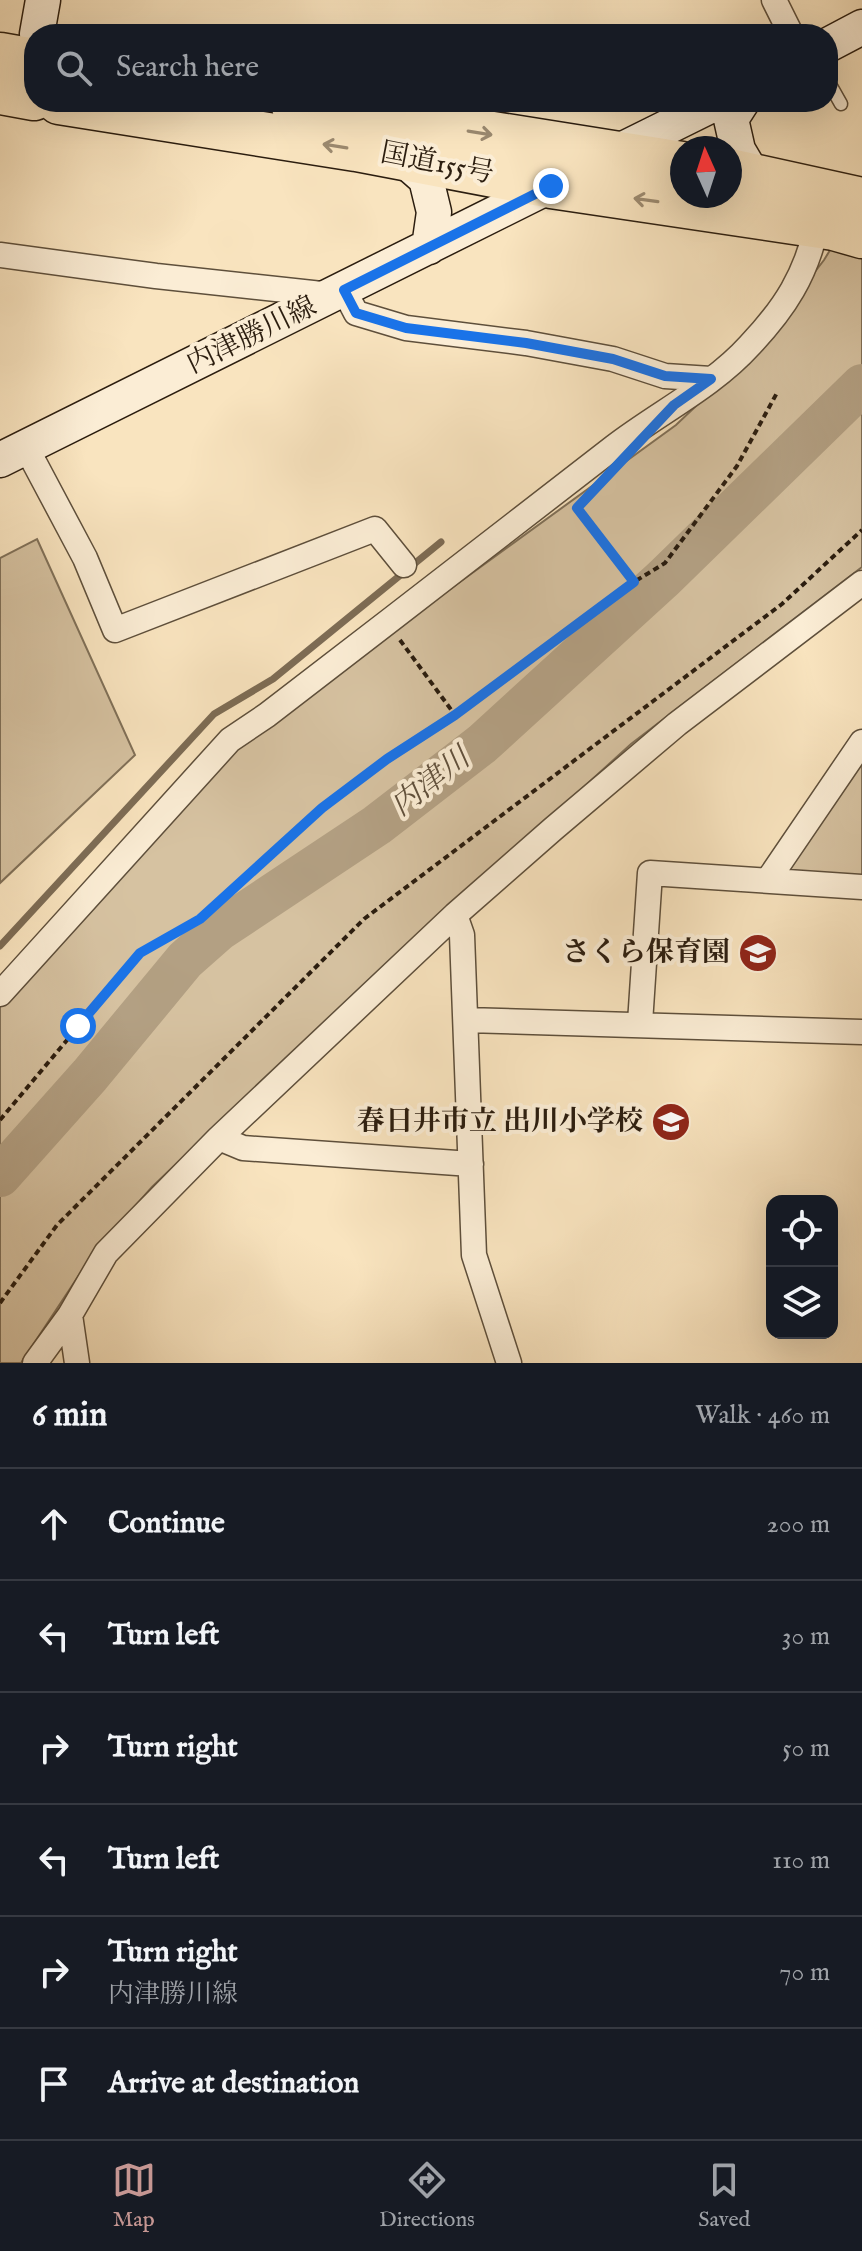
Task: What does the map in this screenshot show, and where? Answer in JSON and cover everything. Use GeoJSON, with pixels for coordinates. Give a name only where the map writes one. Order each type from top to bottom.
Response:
{"type":"FeatureCollection","features":[{"type":"Feature","properties":{"kind":"highway","name":"国道155号"},"geometry":{"type":"LineString","coordinates":[[0,55],[24,78]]}},
{"type":"Feature","properties":{"kind":"highway","name":"国道155号"},"geometry":{"type":"LineString","coordinates":[[170,112],[551,186],[845,217]]}},
{"type":"Feature","properties":{"kind":"highway","name":"国道155号"},"geometry":{"type":"LineString","coordinates":[[352,112],[670,162]]}},
{"type":"Feature","properties":{"kind":"highway"},"geometry":{"type":"LineString","coordinates":[[742,172],[845,217]]}},
{"type":"Feature","properties":{"kind":"main road"},"geometry":{"type":"LineString","coordinates":[[39,24],[43,0]]}},
{"type":"Feature","properties":{"kind":"main road"},"geometry":{"type":"LineString","coordinates":[[838,40],[862,27]]}},
{"type":"Feature","properties":{"kind":"main road","name":"内津勝川線"},"geometry":{"type":"LineString","coordinates":[[13,453],[698,112]]}},
{"type":"Feature","properties":{"kind":"main road"},"geometry":{"type":"LineString","coordinates":[[735,136],[731,119],[736,112]]}},
{"type":"Feature","properties":{"kind":"main road"},"geometry":{"type":"LineString","coordinates":[[401,157],[426,179],[434,212],[429,247]]}},
{"type":"Feature","properties":{"kind":"street"},"geometry":{"type":"LineString","coordinates":[[774,0],[786,24]]}},
{"type":"Feature","properties":{"kind":"street"},"geometry":{"type":"LineString","coordinates":[[0,994],[230,740],[267,715],[637,430],[711,379],[750,346],[797,285],[809,258],[845,217]]}},
{"type":"Feature","properties":{"kind":"street"},"geometry":{"type":"LineString","coordinates":[[0,255],[156,276],[339,292],[356,313],[406,328],[526,343],[613,359],[665,376],[711,379]]}},
{"type":"Feature","properties":{"kind":"street"},"geometry":{"type":"LineString","coordinates":[[13,453],[85,558],[115,630],[375,529],[404,565]]}},
{"type":"Feature","properties":{"kind":"street"},"geometry":{"type":"LineString","coordinates":[[35,1363],[70,1315],[106,1253],[219,1138],[455,915],[677,724],[862,583]]}},
{"type":"Feature","properties":{"kind":"street"},"geometry":{"type":"LineString","coordinates":[[768,880],[862,742]]}},
{"type":"Feature","properties":{"kind":"street"},"geometry":{"type":"LineString","coordinates":[[640,1023],[650,873],[862,887]]}},
{"type":"Feature","properties":{"kind":"street"},"geometry":{"type":"LineString","coordinates":[[455,915],[462,935],[474,1255],[509,1363]]}},
{"type":"Feature","properties":{"kind":"street"},"geometry":{"type":"LineString","coordinates":[[466,1020],[862,1032]]}},
{"type":"Feature","properties":{"kind":"street"},"geometry":{"type":"LineString","coordinates":[[219,1138],[243,1148],[471,1164]]}},
{"type":"Feature","properties":{"kind":"street"},"geometry":{"type":"LineString","coordinates":[[70,1315],[77,1363]]}},
{"type":"Feature","properties":{"kind":"lane"},"geometry":{"type":"LineString","coordinates":[[838,99],[841,104]]}},
{"type":"Feature","properties":{"kind":"path"},"geometry":{"type":"LineString","coordinates":[[0,1120],[140,953],[200,919],[322,808],[387,759],[455,715],[634,582],[665,563],[737,466],[778,391]]}},
{"type":"Feature","properties":{"kind":"path"},"geometry":{"type":"LineString","coordinates":[[587,497],[577,508],[634,582]]}},
{"type":"Feature","properties":{"kind":"path"},"geometry":{"type":"LineString","coordinates":[[0,1303],[57,1225],[364,919],[782,604],[862,530]]}},
{"type":"Feature","properties":{"kind":"path"},"geometry":{"type":"LineString","coordinates":[[409,632],[399,639],[455,715]]}},
{"type":"Feature","properties":{"kind":"shaded area"},"geometry":{"type":"Polygon","coordinates":[[[862,198],[862,567],[631,744],[322,1025],[152,1187],[95,1251],[21,1363],[0,1363],[0,1002],[234,746],[676,425],[753,352],[824,260],[862,198]]]}},
{"type":"Feature","properties":{"kind":"shaded area"},"geometry":{"type":"Polygon","coordinates":[[[37,539],[135,755],[0,883],[0,558],[37,539]]]}},
{"type":"Feature","properties":{"kind":"shaded area"},"geometry":{"type":"Polygon","coordinates":[[[862,757],[862,876],[791,871],[787,862],[862,757]]]}},
{"type":"Feature","properties":{"kind":"waterway","name":"内津川"},"geometry":{"type":"LineString","coordinates":[[0,1176],[90,1075],[185,960],[219,930],[377,825],[482,744],[664,578],[862,385]]}},
{"type":"Feature","properties":{"kind":"waterway"},"geometry":{"type":"LineString","coordinates":[[0,946],[214,714],[273,679],[441,542]]}},
{"type":"Feature","properties":{"kind":"place","name":"さくら保育園"},"geometry":{"type":"Point","coordinates":[758,953]}},
{"type":"Feature","properties":{"kind":"place","name":"春日井市立 出川小学校"},"geometry":{"type":"Point","coordinates":[671,1122]}},
{"type":"Feature","properties":{"kind":"route"},"geometry":{"type":"LineString","coordinates":[[78,1026],[140,953],[200,919],[322,808],[387,759],[455,715],[634,582],[577,508],[674,405],[711,379],[665,376],[613,359],[526,343],[406,328],[356,313],[344,290],[551,186]]}}]}
